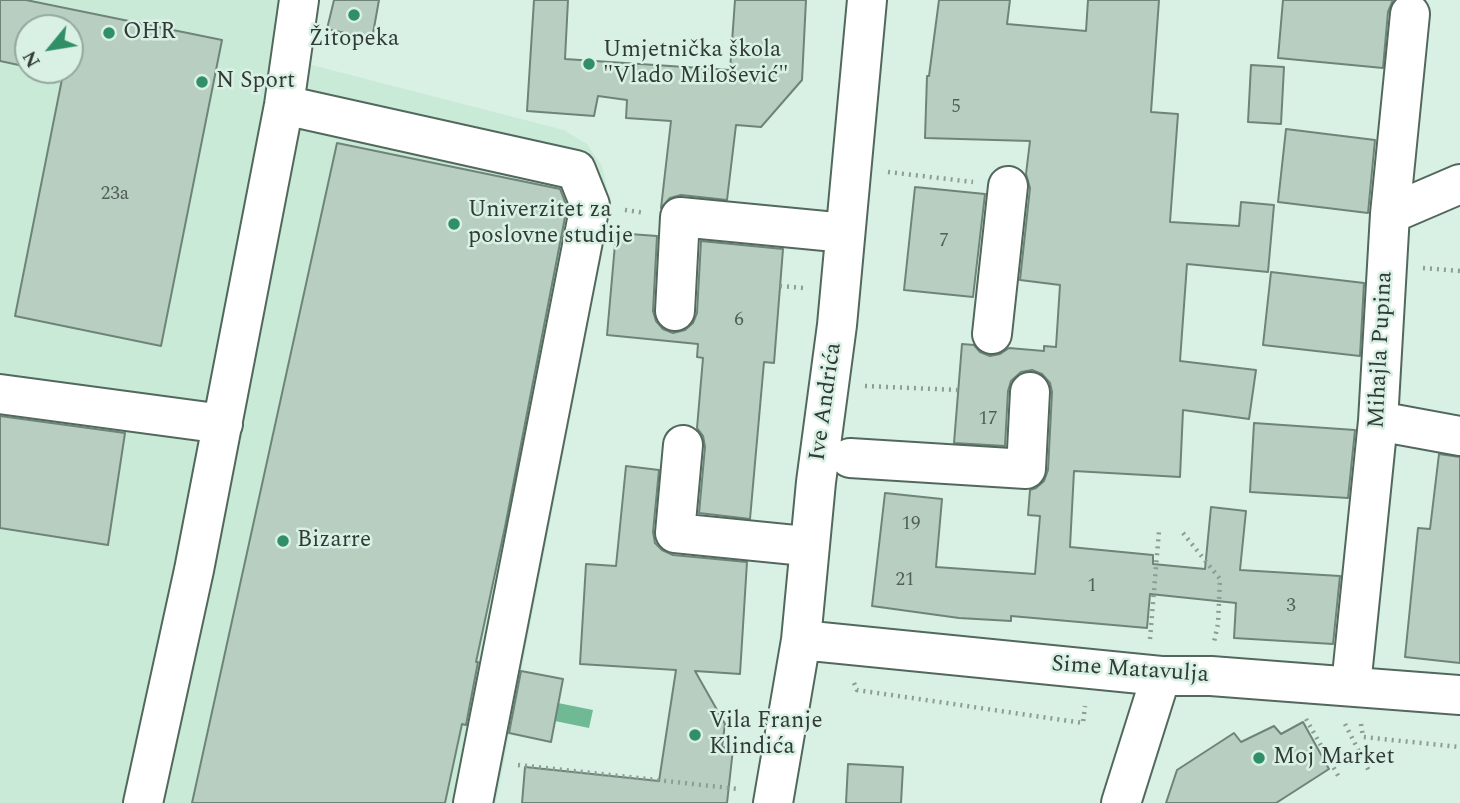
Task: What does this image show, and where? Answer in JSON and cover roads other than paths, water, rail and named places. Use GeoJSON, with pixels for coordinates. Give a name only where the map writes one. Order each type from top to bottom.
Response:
{"type":"FeatureCollection","features":[{"type":"Feature","properties":{"kind":"street"},"geometry":{"type":"LineString","coordinates":[[143,803],[223,424],[284,105],[299,0]]}},
{"type":"Feature","properties":{"kind":"street","name":"Ive Andrića"},"geometry":{"type":"LineString","coordinates":[[774,798],[802,640],[817,482],[837,325],[867,0]]}},
{"type":"Feature","properties":{"kind":"street","name":"Mihajla Pupina"},"geometry":{"type":"LineString","coordinates":[[1351,686],[1378,421],[1390,214],[1410,14]]}},
{"type":"Feature","properties":{"kind":"street"},"geometry":{"type":"LineString","coordinates":[[284,105],[576,170],[590,205],[473,803]]}},
{"type":"Feature","properties":{"kind":"street"},"geometry":{"type":"LineString","coordinates":[[1390,214],[1460,184]]}},
{"type":"Feature","properties":{"kind":"street"},"geometry":{"type":"LineString","coordinates":[[992,334],[1008,186]]}},
{"type":"Feature","properties":{"kind":"street"},"geometry":{"type":"LineString","coordinates":[[675,311],[680,218],[825,231]]}},
{"type":"Feature","properties":{"kind":"street"},"geometry":{"type":"LineString","coordinates":[[850,458],[1026,469],[1030,392]]}},
{"type":"Feature","properties":{"kind":"street"},"geometry":{"type":"LineString","coordinates":[[0,394],[223,424]]}},
{"type":"Feature","properties":{"kind":"street"},"geometry":{"type":"LineString","coordinates":[[1378,421],[1460,436]]}},
{"type":"Feature","properties":{"kind":"street"},"geometry":{"type":"LineString","coordinates":[[682,445],[675,533],[794,545]]}},
{"type":"Feature","properties":{"kind":"street","name":"Sime Matavulja"},"geometry":{"type":"LineString","coordinates":[[802,640],[1161,676],[1211,676],[1460,695]]}},
{"type":"Feature","properties":{"kind":"street"},"geometry":{"type":"LineString","coordinates":[[1121,803],[1161,676]]}},
{"type":"Feature","properties":{"kind":"place","name":"Žitopeka"},"geometry":{"type":"Point","coordinates":[354,15]}},
{"type":"Feature","properties":{"kind":"place","name":"OHR"},"geometry":{"type":"Point","coordinates":[109,33]}},
{"type":"Feature","properties":{"kind":"place","name":"Umjetnička škola \"Vlado Milošević\""},"geometry":{"type":"Point","coordinates":[589,64]}},
{"type":"Feature","properties":{"kind":"place","name":"N Sport"},"geometry":{"type":"Point","coordinates":[202,82]}},
{"type":"Feature","properties":{"kind":"place","name":"Univerzitet za poslovne studije"},"geometry":{"type":"Point","coordinates":[454,224]}},
{"type":"Feature","properties":{"kind":"place","name":"Bizarre"},"geometry":{"type":"Point","coordinates":[283,541]}},
{"type":"Feature","properties":{"kind":"place","name":"Vila Franje Klindića"},"geometry":{"type":"Point","coordinates":[695,735]}},
{"type":"Feature","properties":{"kind":"place","name":"Moj Market"},"geometry":{"type":"Point","coordinates":[1259,758]}}]}
